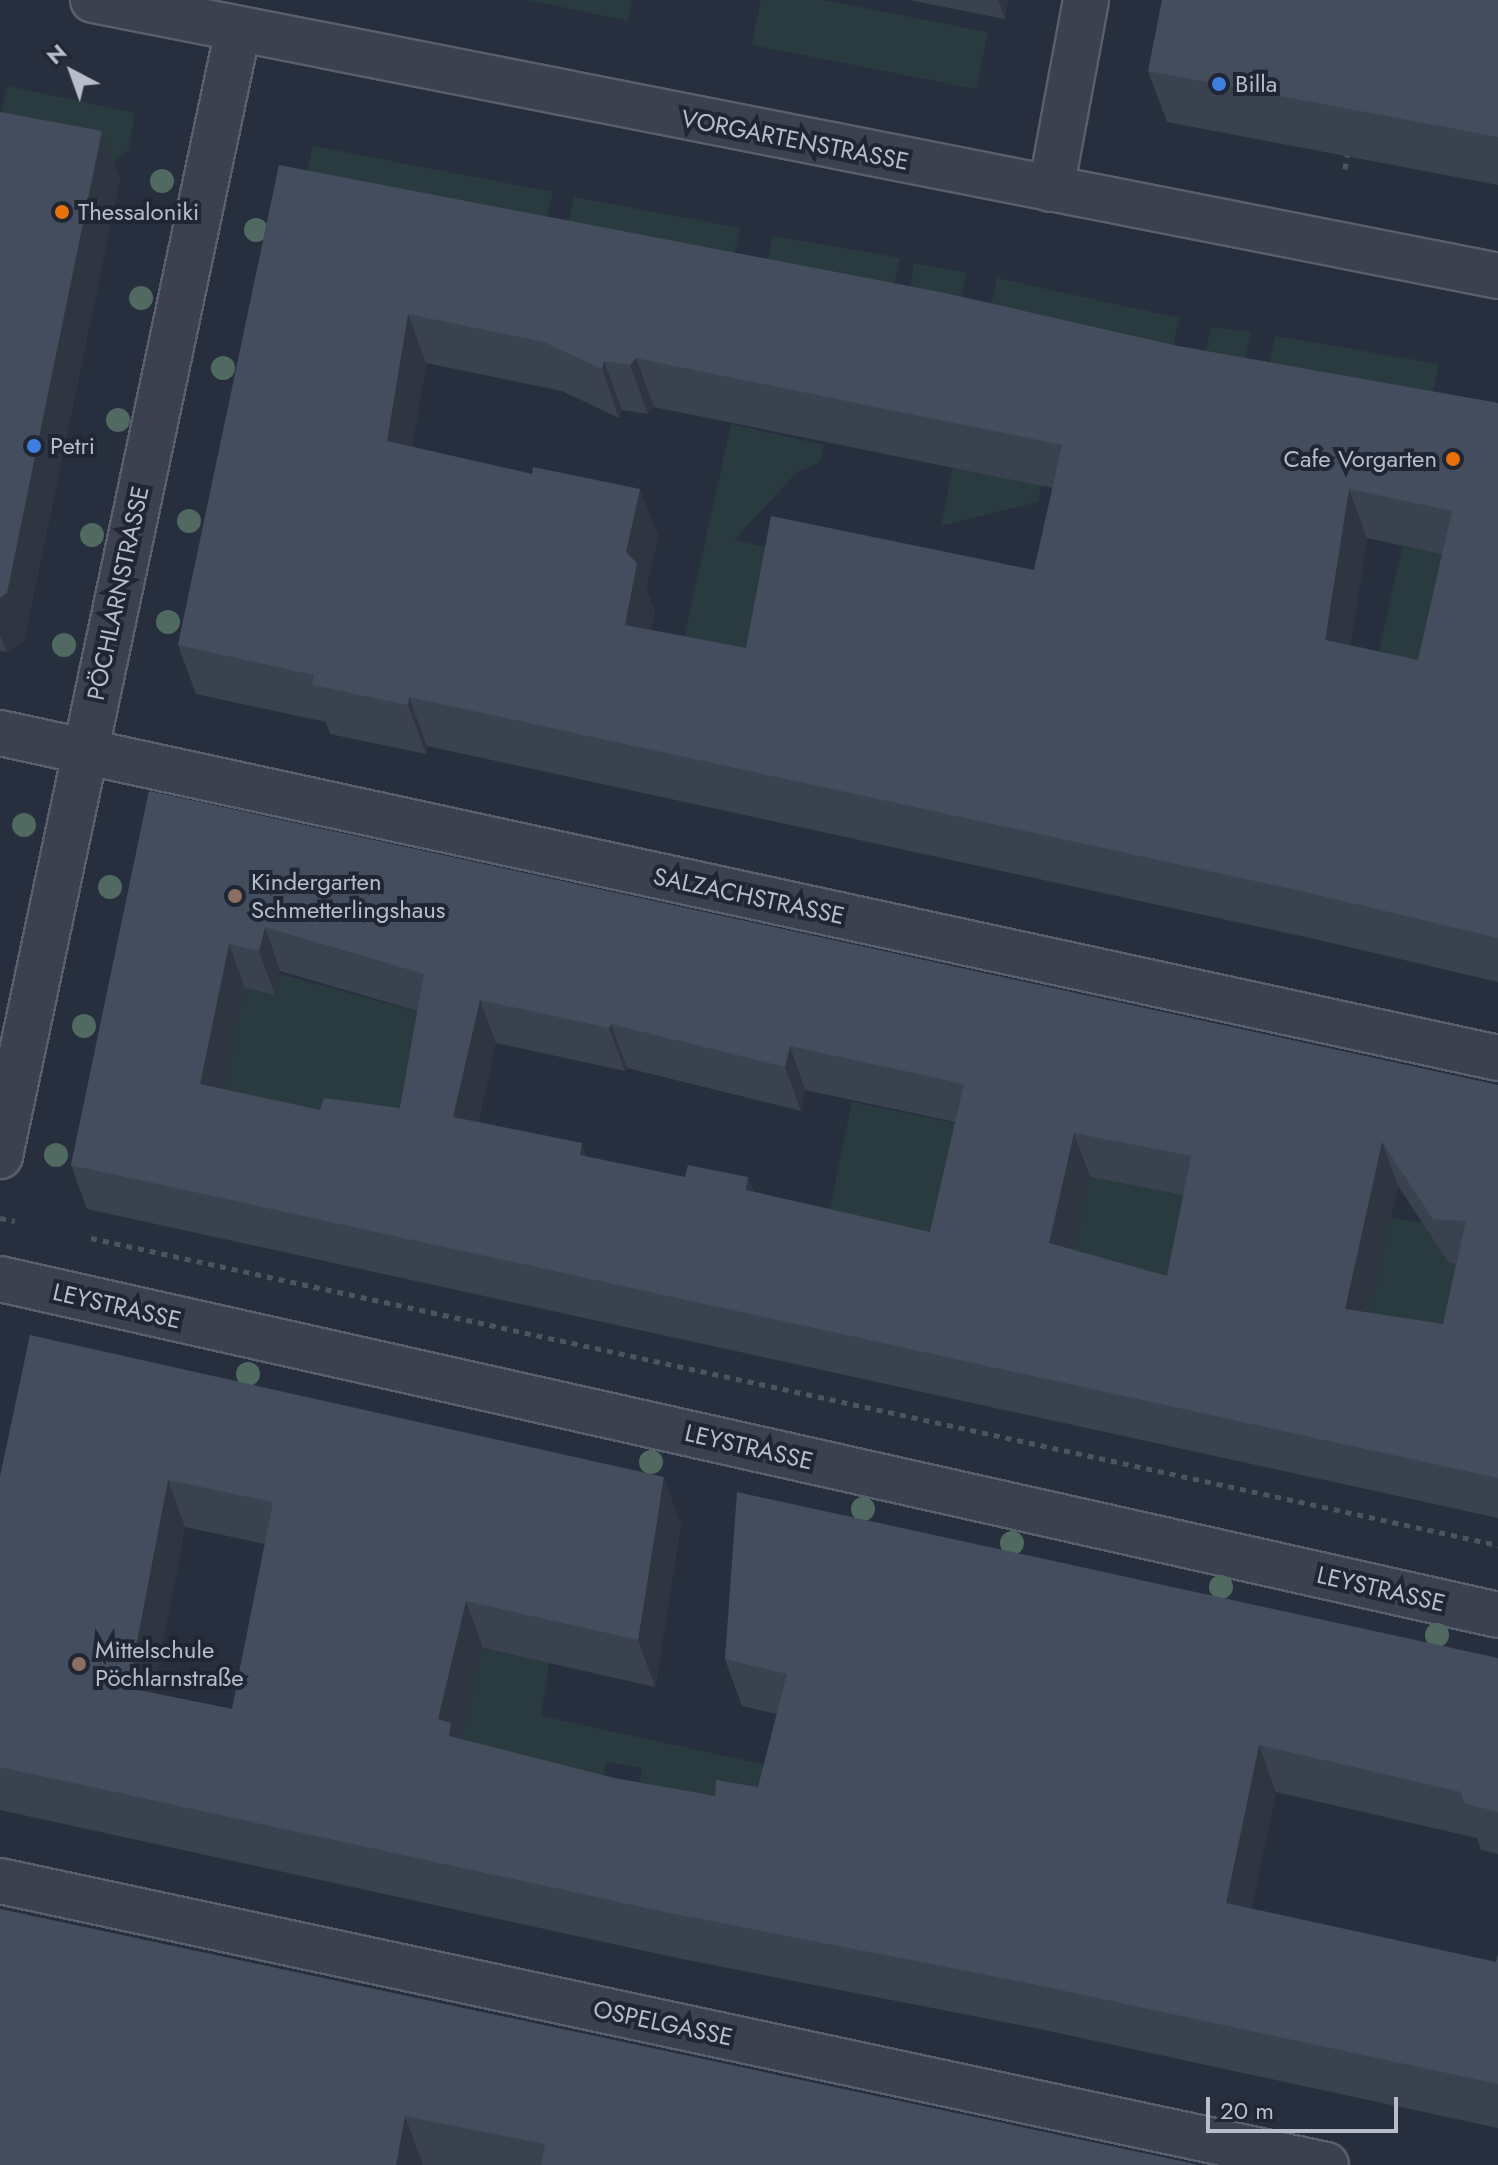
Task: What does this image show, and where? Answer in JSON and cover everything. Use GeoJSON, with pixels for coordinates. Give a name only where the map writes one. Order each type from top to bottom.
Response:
{"type":"FeatureCollection","features":[{"type":"Feature","properties":{"kind":"street","name":"VORGARTENSTRASSE"},"geometry":{"type":"LineString","coordinates":[[93,0],[1498,276]]}},
{"type":"Feature","properties":{"kind":"street"},"geometry":{"type":"LineString","coordinates":[[1051,189],[1086,0]]}},
{"type":"Feature","properties":{"kind":"street","name":"PÖCHLARNSTRASSE"},"geometry":{"type":"LineString","coordinates":[[0,1156],[238,30]]}},
{"type":"Feature","properties":{"kind":"street","name":"SALZACHSTRASSE"},"geometry":{"type":"LineString","coordinates":[[0,733],[1498,1058]]}},
{"type":"Feature","properties":{"kind":"street","name":"LEYSTRASSE"},"geometry":{"type":"LineString","coordinates":[[0,1279],[1498,1615]]}},
{"type":"Feature","properties":{"kind":"street","name":"OSPELGASSE"},"geometry":{"type":"LineString","coordinates":[[0,1881],[1326,2165]]}},
{"type":"Feature","properties":{"kind":"path"},"geometry":{"type":"LineString","coordinates":[[1345,169],[1349,141]]}},
{"type":"Feature","properties":{"kind":"path"},"geometry":{"type":"LineString","coordinates":[[88,1237],[1498,1545]]}},
{"type":"Feature","properties":{"kind":"shaded area"},"geometry":{"type":"Polygon","coordinates":[[[528,0],[632,0],[628,21],[528,0]]]}},
{"type":"Feature","properties":{"kind":"shaded area"},"geometry":{"type":"Polygon","coordinates":[[[761,0],[823,0],[988,32],[976,89],[752,45],[761,0]]]}},
{"type":"Feature","properties":{"kind":"shaded area"},"geometry":{"type":"Polygon","coordinates":[[[7,86],[135,113],[128,151],[109,165],[0,121],[7,86]]]}},
{"type":"Feature","properties":{"kind":"shaded area"},"geometry":{"type":"Polygon","coordinates":[[[313,146],[553,192],[536,260],[297,214],[313,146]]]}},
{"type":"Feature","properties":{"kind":"shaded area"},"geometry":{"type":"Polygon","coordinates":[[[574,197],[740,228],[725,297],[560,265],[574,197]]]}},
{"type":"Feature","properties":{"kind":"shaded area"},"geometry":{"type":"Polygon","coordinates":[[[773,236],[900,258],[884,327],[758,303],[773,236]]]}},
{"type":"Feature","properties":{"kind":"shaded area"},"geometry":{"type":"Polygon","coordinates":[[[914,263],[966,273],[952,340],[902,331],[914,263]]]}},
{"type":"Feature","properties":{"kind":"shaded area"},"geometry":{"type":"Polygon","coordinates":[[[997,278],[1179,318],[1165,389],[982,347],[997,278]]]}},
{"type":"Feature","properties":{"kind":"shaded area"},"geometry":{"type":"Polygon","coordinates":[[[1211,327],[1251,332],[1236,402],[1196,395],[1211,327]]]}},
{"type":"Feature","properties":{"kind":"shaded area"},"geometry":{"type":"Polygon","coordinates":[[[1275,336],[1439,364],[1424,434],[1261,406],[1275,336]]]}},
{"type":"Feature","properties":{"kind":"shaded area"},"geometry":{"type":"Polygon","coordinates":[[[731,424],[824,445],[820,462],[796,473],[734,540],[925,583],[765,694],[675,680],[731,424]]]}},
{"type":"Feature","properties":{"kind":"shaded area"},"geometry":{"type":"Polygon","coordinates":[[[953,466],[1042,485],[1038,502],[941,526],[953,466]]]}},
{"type":"Feature","properties":{"kind":"shaded area"},"geometry":{"type":"Polygon","coordinates":[[[1403,545],[1498,566],[1436,708],[1369,695],[1403,545]]]}},
{"type":"Feature","properties":{"kind":"shaded area"},"geometry":{"type":"Polygon","coordinates":[[[280,974],[440,1018],[426,1095],[481,1106],[464,1186],[216,1128],[245,988],[275,995],[280,974]]]}},
{"type":"Feature","properties":{"kind":"shaded area"},"geometry":{"type":"Polygon","coordinates":[[[852,1102],[1034,1139],[945,1276],[822,1249],[852,1102]]]}},
{"type":"Feature","properties":{"kind":"shaded area"},"geometry":{"type":"Polygon","coordinates":[[[1100,1168],[1124,1183],[1148,1188],[1158,1177],[1210,1187],[1182,1326],[1062,1289],[1088,1178],[1100,1168]]]}},
{"type":"Feature","properties":{"kind":"shaded area"},"geometry":{"type":"Polygon","coordinates":[[[1390,1218],[1434,1224],[1467,1264],[1470,1318],[1357,1369],[1390,1218]]]}},
{"type":"Feature","properties":{"kind":"shaded area"},"geometry":{"type":"Polygon","coordinates":[[[372,1624],[549,1663],[541,1716],[872,1788],[894,1840],[637,1799],[642,1768],[606,1762],[601,1792],[455,1766],[465,1724],[372,1624]]]}},
{"type":"Feature","properties":{"kind":"building"},"geometry":{"type":"Polygon","coordinates":[[[1162,0],[1498,0],[1498,137],[1148,71],[1162,0]]]}},
{"type":"Feature","properties":{"kind":"building"},"geometry":{"type":"Polygon","coordinates":[[[0,112],[102,131],[7,593],[0,598],[0,112]]]}},
{"type":"Feature","properties":{"kind":"building"},"geometry":{"type":"Polygon","coordinates":[[[279,165],[945,293],[1178,346],[1498,403],[1498,938],[1301,891],[409,697],[408,705],[312,685],[314,675],[178,645],[279,165]],[[408,314],[387,441],[532,474],[533,467],[640,489],[626,552],[637,563],[625,625],[746,648],[771,516],[1034,570],[1062,445],[636,358],[630,365],[604,361],[602,369],[544,342],[408,314]],[[1349,489],[1325,640],[1418,660],[1452,511],[1349,489]]]}},
{"type":"Feature","properties":{"kind":"building"},"geometry":{"type":"Polygon","coordinates":[[[149,791],[1498,1085],[1498,1478],[71,1165],[149,791]],[[265,927],[259,951],[229,944],[200,1084],[320,1110],[324,1098],[400,1108],[424,974],[265,927]],[[480,1000],[453,1117],[582,1143],[580,1155],[685,1177],[688,1165],[748,1177],[746,1190],[930,1232],[964,1084],[790,1046],[785,1067],[611,1024],[609,1028],[480,1000]],[[1074,1133],[1049,1243],[1167,1276],[1191,1156],[1074,1133]],[[1382,1142],[1345,1309],[1443,1324],[1466,1221],[1433,1219],[1382,1142]]]}},
{"type":"Feature","properties":{"kind":"building"},"geometry":{"type":"Polygon","coordinates":[[[30,1335],[664,1477],[638,1640],[466,1601],[438,1719],[451,1723],[449,1736],[614,1778],[715,1796],[716,1780],[758,1787],[787,1674],[725,1659],[737,1492],[1498,1658],[1498,1812],[1464,1803],[1461,1792],[1259,1745],[1226,1903],[1496,1962],[1498,1954],[1498,2084],[1023,1982],[665,1912],[0,1767],[0,1477],[30,1335]],[[168,1480],[128,1688],[232,1709],[273,1502],[168,1480]]]}},
{"type":"Feature","properties":{"kind":"building"},"geometry":{"type":"Polygon","coordinates":[[[0,1909],[1199,2165],[541,2165],[545,2144],[405,2116],[396,2165],[0,2165],[0,1909]]]}},
{"type":"Feature","properties":{"kind":"place","name":"Billa"},"geometry":{"type":"Point","coordinates":[1219,84]}},
{"type":"Feature","properties":{"kind":"place","name":"Thessaloniki"},"geometry":{"type":"Point","coordinates":[62,212]}},
{"type":"Feature","properties":{"kind":"place","name":"Petri"},"geometry":{"type":"Point","coordinates":[34,446]}},
{"type":"Feature","properties":{"kind":"place","name":"Cafe Vorgarten"},"geometry":{"type":"Point","coordinates":[1453,459]}},
{"type":"Feature","properties":{"kind":"place","name":"Kindergarten Schmetterlingshaus"},"geometry":{"type":"Point","coordinates":[235,896]}},
{"type":"Feature","properties":{"kind":"place","name":"Mittelschule Pöchlarnstraße"},"geometry":{"type":"Point","coordinates":[79,1664]}}]}
